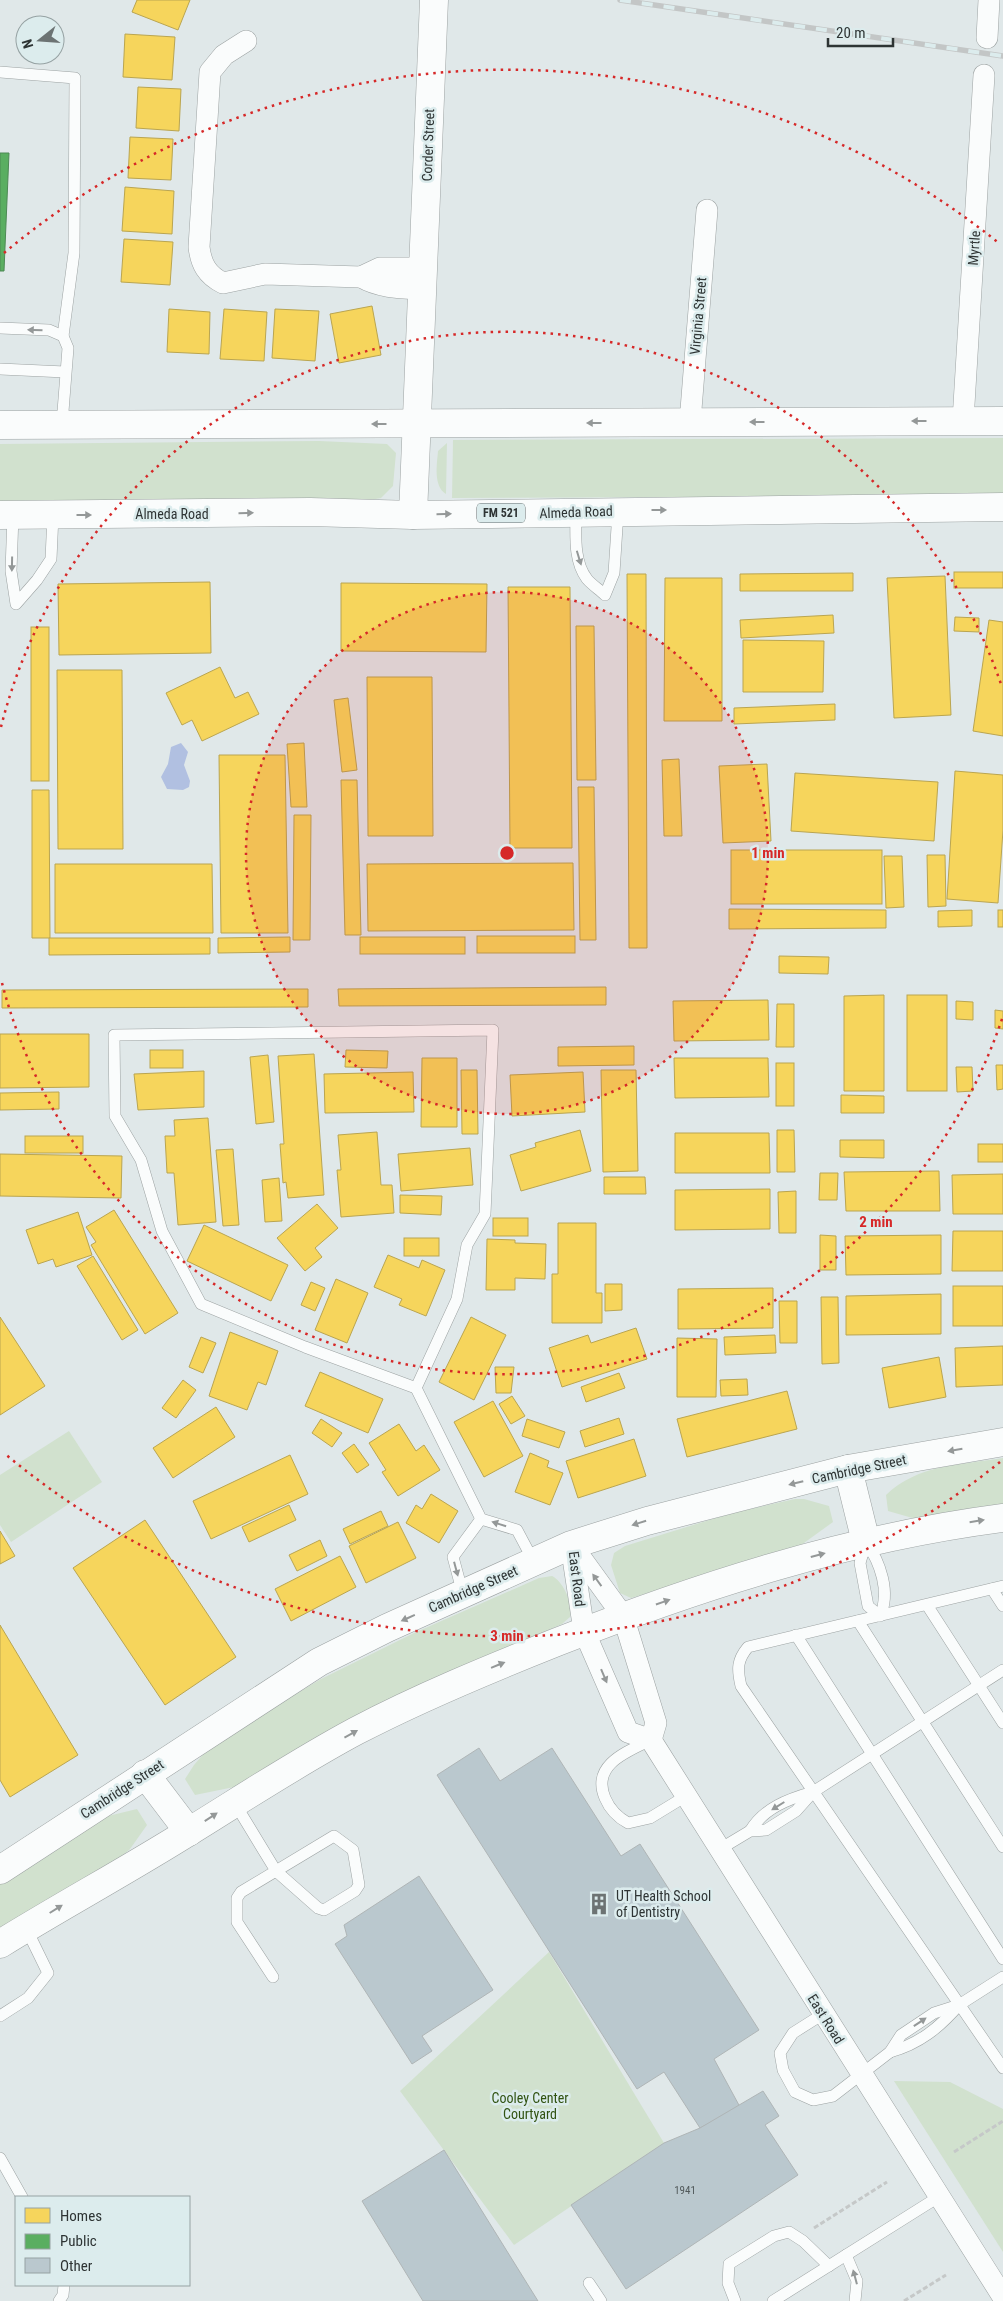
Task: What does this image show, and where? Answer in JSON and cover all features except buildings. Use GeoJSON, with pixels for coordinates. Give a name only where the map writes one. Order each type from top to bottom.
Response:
{"type":"FeatureCollection","features":[{"type":"Feature","properties":{"kind":"street","name":"Corder Street"},"geometry":{"type":"LineString","coordinates":[[413,515],[434,0]]}},
{"type":"Feature","properties":{"kind":"street"},"geometry":{"type":"LineString","coordinates":[[987,38],[989,0]]}},
{"type":"Feature","properties":{"kind":"street"},"geometry":{"type":"LineString","coordinates":[[246,41],[224,55],[210,72],[199,247],[201,260],[206,271],[223,283],[265,274],[361,278],[371,284],[388,287],[423,279]]}},
{"type":"Feature","properties":{"kind":"street","name":"Myrtle"},"geometry":{"type":"LineString","coordinates":[[963,421],[984,75]]}},
{"type":"Feature","properties":{"kind":"street","name":"Virginia Street"},"geometry":{"type":"LineString","coordinates":[[690,422],[707,210]]}},
{"type":"Feature","properties":{"kind":"street"},"geometry":{"type":"LineString","coordinates":[[361,278],[380,268],[423,279]]}},
{"type":"Feature","properties":{"kind":"street"},"geometry":{"type":"LineString","coordinates":[[0,425],[1003,421]]}},
{"type":"Feature","properties":{"kind":"street","name":"Almeda Road"},"geometry":{"type":"LineString","coordinates":[[7,515],[310,512],[413,515],[618,510],[1003,507]]}},
{"type":"Feature","properties":{"kind":"street","name":"Cambridge Street"},"geometry":{"type":"LineString","coordinates":[[0,1870],[319,1662],[387,1628],[571,1545],[647,1521],[848,1469],[1003,1442]]}},
{"type":"Feature","properties":{"kind":"street"},"geometry":{"type":"LineString","coordinates":[[848,1469],[866,1542]]}},
{"type":"Feature","properties":{"kind":"street"},"geometry":{"type":"LineString","coordinates":[[0,1944],[189,1832],[269,1780],[365,1726],[466,1678],[623,1616],[733,1578],[866,1542],[1003,1518]]}},
{"type":"Feature","properties":{"kind":"street","name":"East Road"},"geometry":{"type":"LineString","coordinates":[[571,1545],[623,1616],[656,1723],[651,1740]]}},
{"type":"Feature","properties":{"kind":"street","name":"East Road"},"geometry":{"type":"LineString","coordinates":[[571,1545],[584,1631],[628,1732],[651,1740],[1003,2296]]}},
{"type":"Feature","properties":{"kind":"street"},"geometry":{"type":"LineString","coordinates":[[145,1774],[189,1832]]}},
{"type":"Feature","properties":{"kind":"lane"},"geometry":{"type":"LineString","coordinates":[[0,72],[75,78],[74,253],[63,336],[68,348],[62,424]]}},
{"type":"Feature","properties":{"kind":"lane"},"geometry":{"type":"LineString","coordinates":[[0,328],[49,330],[63,336]]}},
{"type":"Feature","properties":{"kind":"lane"},"geometry":{"type":"LineString","coordinates":[[0,369],[65,372]]}},
{"type":"Feature","properties":{"kind":"lane"},"geometry":{"type":"LineString","coordinates":[[576,512],[576,550],[582,568],[587,578],[605,595],[614,573],[618,510]]}},
{"type":"Feature","properties":{"kind":"lane"},"geometry":{"type":"LineString","coordinates":[[7,515],[11,571],[16,604],[37,580],[51,559],[53,515]]}},
{"type":"Feature","properties":{"kind":"lane"},"geometry":{"type":"LineString","coordinates":[[416,1388],[457,1299],[467,1245],[485,1214],[492,1030],[114,1035],[115,1116],[141,1160],[162,1231],[201,1304],[305,1347],[416,1388],[481,1519],[517,1530],[534,1562]]}},
{"type":"Feature","properties":{"kind":"lane"},"geometry":{"type":"LineString","coordinates":[[463,1594],[453,1557],[481,1519]]}},
{"type":"Feature","properties":{"kind":"lane"},"geometry":{"type":"LineString","coordinates":[[866,1542],[860,1563],[868,1606],[880,1616]]}},
{"type":"Feature","properties":{"kind":"lane"},"geometry":{"type":"LineString","coordinates":[[866,1542],[878,1560],[886,1603],[880,1616]]}},
{"type":"Feature","properties":{"kind":"lane"},"geometry":{"type":"LineString","coordinates":[[1003,1606],[998,1588],[796,1635],[748,1647],[738,1658],[737,1672],[741,1686],[1003,2068]]}},
{"type":"Feature","properties":{"kind":"lane"},"geometry":{"type":"LineString","coordinates":[[927,1604],[1003,1723]]}},
{"type":"Feature","properties":{"kind":"lane"},"geometry":{"type":"LineString","coordinates":[[858,1621],[1003,1847]]}},
{"type":"Feature","properties":{"kind":"lane"},"geometry":{"type":"LineString","coordinates":[[796,1635],[1003,1959]]}},
{"type":"Feature","properties":{"kind":"lane"},"geometry":{"type":"LineString","coordinates":[[720,1849],[750,1831],[758,1818],[790,1798],[813,1792],[1003,1670]]}},
{"type":"Feature","properties":{"kind":"lane"},"geometry":{"type":"LineString","coordinates":[[651,1740],[619,1755],[602,1777],[601,1789],[607,1804],[617,1817],[628,1823],[650,1818],[686,1796]]}},
{"type":"Feature","properties":{"kind":"lane"},"geometry":{"type":"LineString","coordinates":[[234,1802],[276,1871],[318,1908],[324,1910],[355,1891],[360,1885],[353,1850],[334,1836],[276,1871],[241,1892],[236,1904],[237,1922],[273,1977]]}},
{"type":"Feature","properties":{"kind":"lane"},"geometry":{"type":"LineString","coordinates":[[0,2016],[28,1998],[48,1973],[25,1928]]}},
{"type":"Feature","properties":{"kind":"lane"},"geometry":{"type":"LineString","coordinates":[[823,2014],[793,2033],[780,2053],[783,2070],[795,2092],[813,2100],[833,2096],[890,2052],[901,2035],[934,2012],[959,2005],[1003,1977]]}},
{"type":"Feature","properties":{"kind":"lane"},"geometry":{"type":"LineString","coordinates":[[0,2158],[21,2196]]}},
{"type":"Feature","properties":{"kind":"lane"},"geometry":{"type":"LineString","coordinates":[[773,2301],[940,2196]]}},
{"type":"Feature","properties":{"kind":"lane"},"geometry":{"type":"LineString","coordinates":[[735,2301],[728,2283],[729,2264],[774,2236],[789,2232],[829,2266]]}},
{"type":"Feature","properties":{"kind":"lane"},"geometry":{"type":"LineString","coordinates":[[846,2254],[857,2281],[855,2301]]}},
{"type":"Feature","properties":{"kind":"lane"},"geometry":{"type":"LineString","coordinates":[[589,2283],[601,2301]]}},
{"type":"Feature","properties":{"kind":"lane"},"geometry":{"type":"LineString","coordinates":[[59,2301],[63,2294],[64,2286]]}},
{"type":"Feature","properties":{"kind":"path"},"geometry":{"type":"LineString","coordinates":[[954,2152],[1003,2121]]}},
{"type":"Feature","properties":{"kind":"path"},"geometry":{"type":"LineString","coordinates":[[798,2238],[887,2182]]}},
{"type":"Feature","properties":{"kind":"path"},"geometry":{"type":"LineString","coordinates":[[904,2301],[946,2275]]}},
{"type":"Feature","properties":{"kind":"green space"},"geometry":{"type":"Polygon","coordinates":[[[1003,438],[1003,496],[452,498],[453,440],[1003,438]]]}},
{"type":"Feature","properties":{"kind":"green space"},"geometry":{"type":"Polygon","coordinates":[[[319,441],[387,444],[396,453],[393,486],[381,498],[370,500],[0,502],[0,444],[319,441]]]}},
{"type":"Feature","properties":{"kind":"green space"},"geometry":{"type":"Polygon","coordinates":[[[447,443],[446,494],[439,486],[437,468],[438,451],[447,443]]]}},
{"type":"Feature","properties":{"kind":"green space"},"geometry":{"type":"Polygon","coordinates":[[[69,1431],[102,1482],[11,1542],[0,1525],[0,1475],[69,1431]]]}},
{"type":"Feature","properties":{"kind":"green space"},"geometry":{"type":"Polygon","coordinates":[[[1003,1458],[1003,1505],[916,1519],[888,1511],[886,1495],[912,1477],[941,1468],[1003,1458]]]}},
{"type":"Feature","properties":{"kind":"green space"},"geometry":{"type":"Polygon","coordinates":[[[795,1499],[804,1499],[829,1506],[833,1522],[797,1548],[631,1598],[620,1593],[611,1565],[614,1553],[625,1546],[732,1513],[795,1499]]]}},
{"type":"Feature","properties":{"kind":"green space"},"geometry":{"type":"Polygon","coordinates":[[[552,1576],[564,1588],[569,1600],[570,1617],[562,1624],[425,1684],[239,1786],[195,1795],[185,1779],[213,1743],[321,1679],[414,1633],[539,1578],[552,1576]]]}},
{"type":"Feature","properties":{"kind":"green space"},"geometry":{"type":"Polygon","coordinates":[[[137,1809],[147,1825],[130,1849],[119,1859],[0,1937],[0,1882],[104,1817],[137,1809]]]}},
{"type":"Feature","properties":{"kind":"green space","name":"Cooley Center Courtyard"},"geometry":{"type":"Polygon","coordinates":[[[549,1952],[664,2143],[514,2245],[400,2091],[549,1952]]]}},
{"type":"Feature","properties":{"kind":"green space"},"geometry":{"type":"Polygon","coordinates":[[[894,2081],[950,2082],[1003,2109],[1003,2252],[894,2081]]]}},
{"type":"Feature","properties":{"kind":"water"},"geometry":{"type":"Polygon","coordinates":[[[181,743],[188,752],[184,765],[190,781],[189,787],[183,790],[167,789],[161,777],[168,764],[171,747],[181,743]]]}},
{"type":"Feature","properties":{"kind":"railway"},"geometry":{"type":"LineString","coordinates":[[620,0],[1003,56]]}},
{"type":"Feature","properties":{"kind":"place","name":"UT Health School of Dentistry"},"geometry":{"type":"Point","coordinates":[599,1904]}}]}
